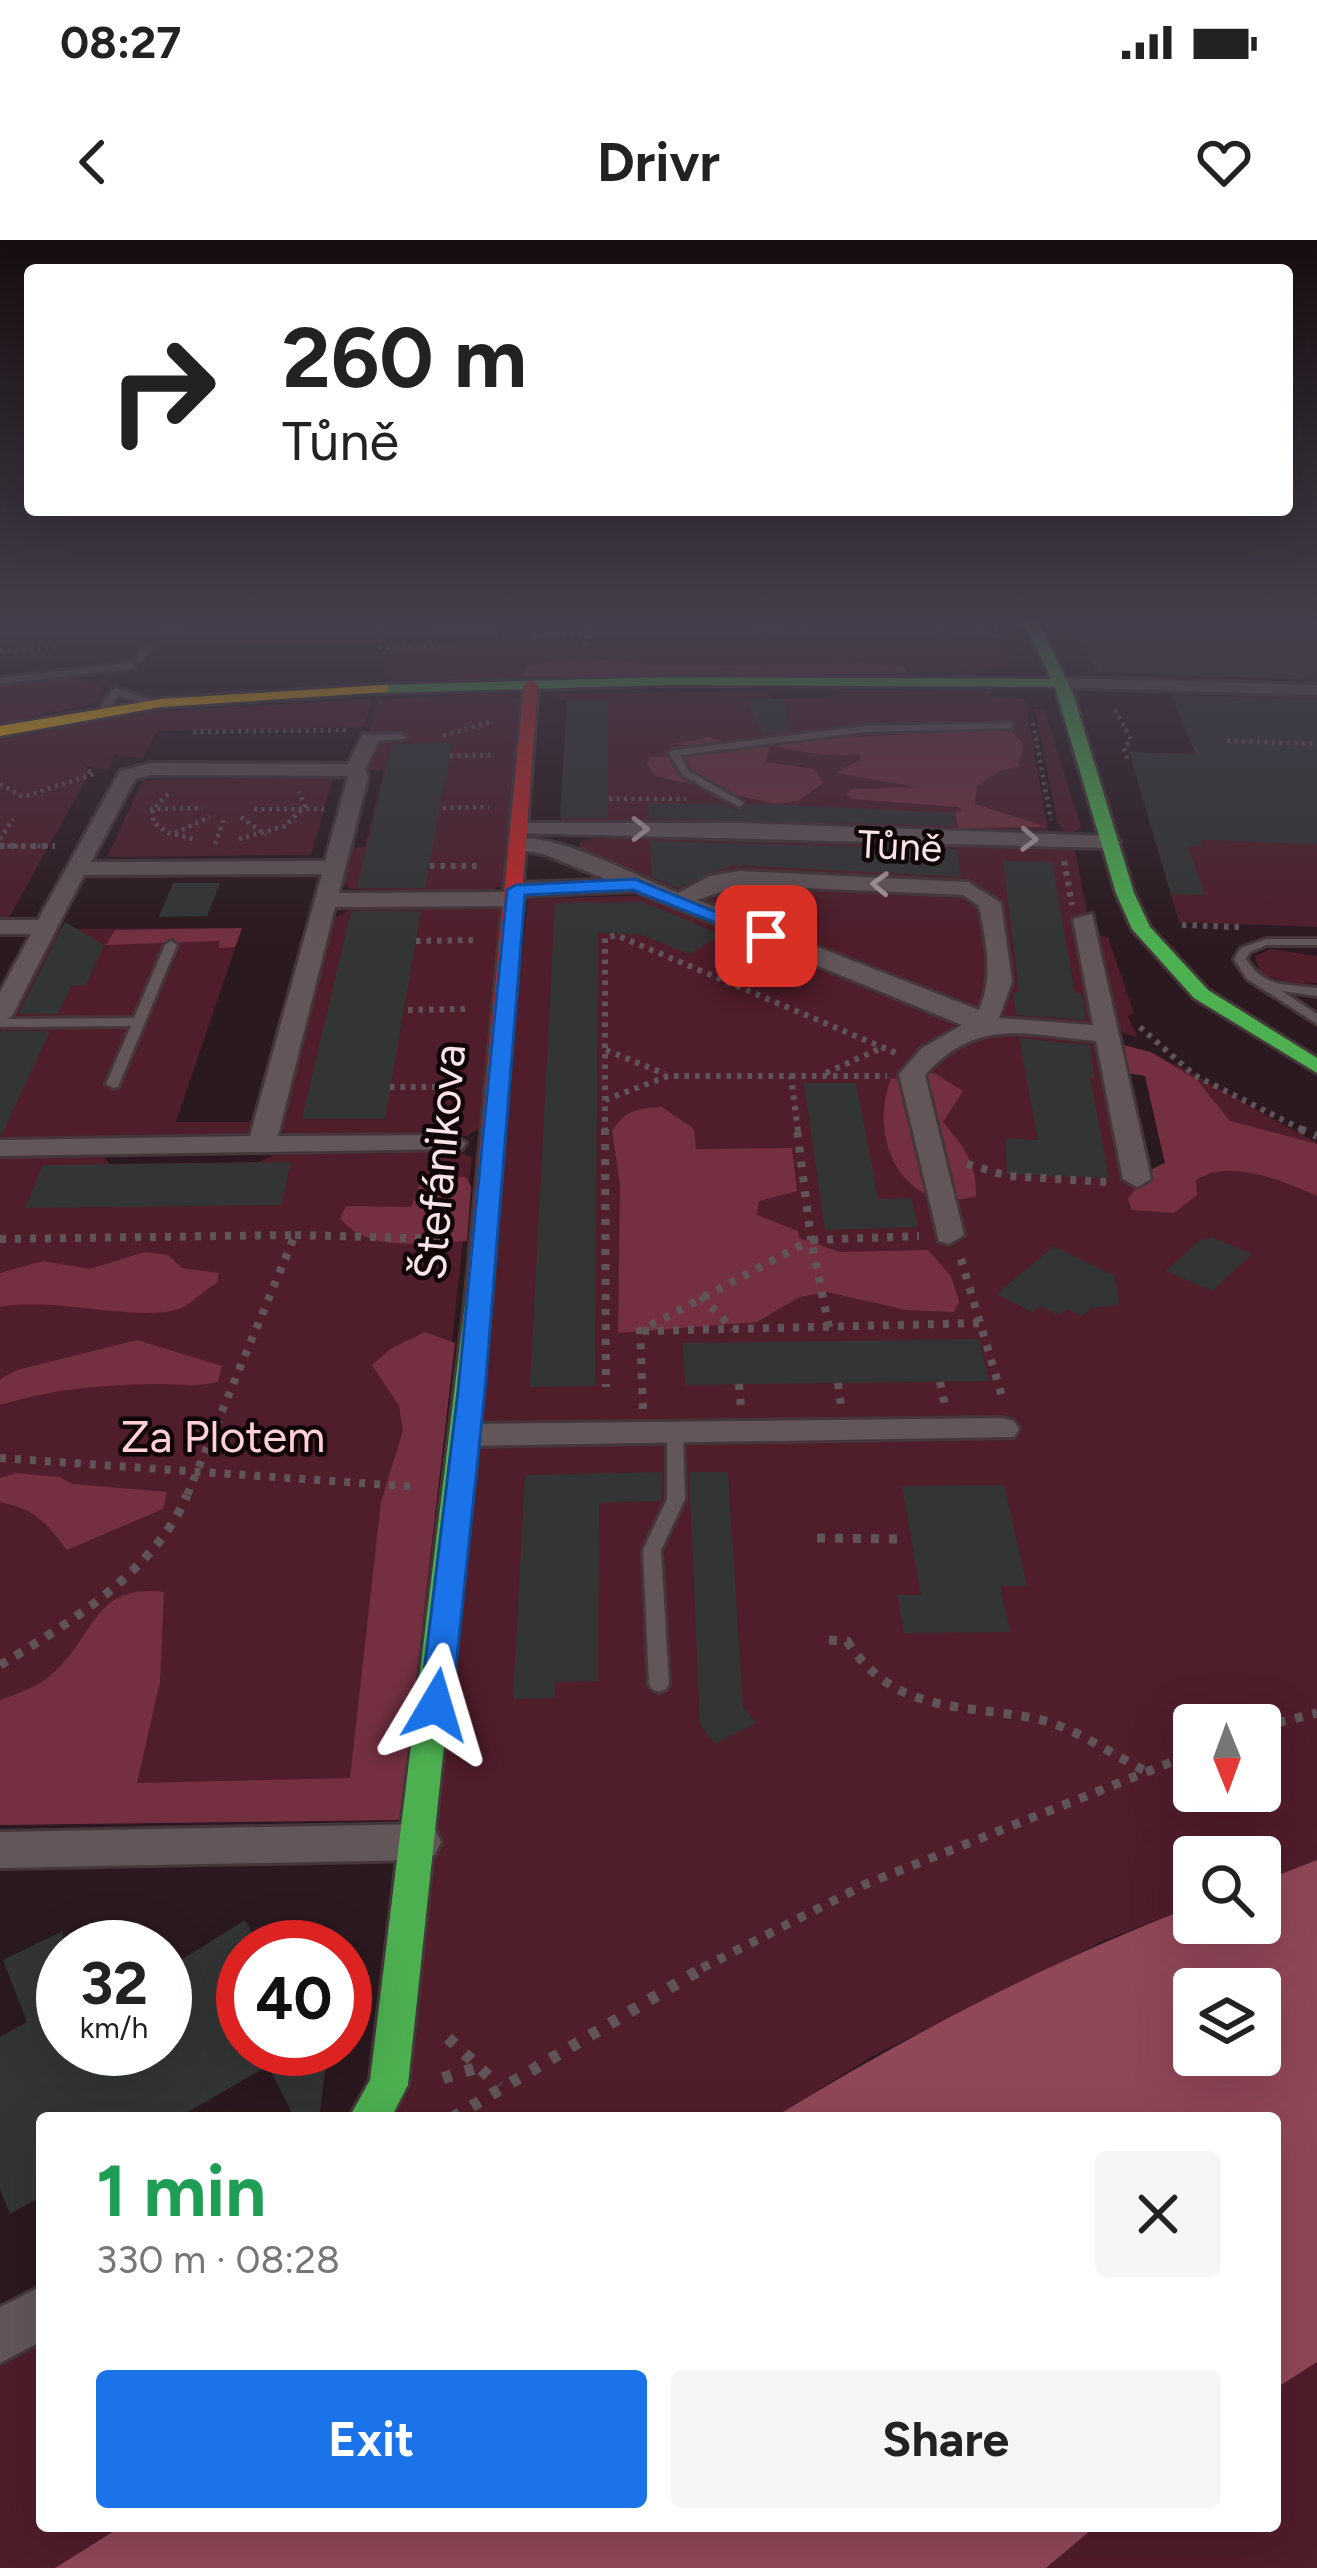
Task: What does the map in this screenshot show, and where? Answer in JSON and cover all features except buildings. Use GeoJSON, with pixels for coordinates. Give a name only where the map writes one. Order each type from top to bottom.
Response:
{"type":"FeatureCollection","features":[{"type":"Feature","properties":{"kind":"main road","name":"Štefánikova"},"geometry":{"type":"LineString","coordinates":[[373,2112],[388,2086],[461,1489],[528,731]]}},
{"type":"Feature","properties":{"kind":"main road"},"geometry":{"type":"LineString","coordinates":[[1075,731],[1132,913],[1171,966],[1230,1016],[1317,1067]]}},
{"type":"Feature","properties":{"kind":"street"},"geometry":{"type":"LineString","coordinates":[[262,1144],[368,734]]}},
{"type":"Feature","properties":{"kind":"street"},"geometry":{"type":"LineString","coordinates":[[0,1019],[122,778],[139,770],[355,770]]}},
{"type":"Feature","properties":{"kind":"street"},"geometry":{"type":"LineString","coordinates":[[522,836],[741,826],[1109,842]]}},
{"type":"Feature","properties":{"kind":"street"},"geometry":{"type":"LineString","coordinates":[[522,836],[982,1024],[1107,1034]]}},
{"type":"Feature","properties":{"kind":"street"},"geometry":{"type":"LineString","coordinates":[[75,869],[333,867]]}},
{"type":"Feature","properties":{"kind":"street","name":"Tůně"},"geometry":{"type":"LineString","coordinates":[[680,901],[718,881],[740,878],[956,887],[980,894],[991,905],[1001,979],[1000,996],[982,1024]]}},
{"type":"Feature","properties":{"kind":"street"},"geometry":{"type":"LineString","coordinates":[[324,900],[515,894],[635,884]]}},
{"type":"Feature","properties":{"kind":"street"},"geometry":{"type":"LineString","coordinates":[[1084,919],[1137,1179]]}},
{"type":"Feature","properties":{"kind":"street"},"geometry":{"type":"LineString","coordinates":[[0,927],[46,927]]}},
{"type":"Feature","properties":{"kind":"street"},"geometry":{"type":"LineString","coordinates":[[949,1234],[928,1153],[916,1068],[982,1024]]}},
{"type":"Feature","properties":{"kind":"street","name":"Štefánikova"},"geometry":{"type":"LineString","coordinates":[[0,1148],[452,1143]]}},
{"type":"Feature","properties":{"kind":"street"},"geometry":{"type":"LineString","coordinates":[[467,1435],[1002,1429]]}},
{"type":"Feature","properties":{"kind":"street"},"geometry":{"type":"LineString","coordinates":[[0,1850],[420,1842]]}},
{"type":"Feature","properties":{"kind":"street"},"geometry":{"type":"LineString","coordinates":[[0,2337],[36,2316]]}},
{"type":"Feature","properties":{"kind":"lane"},"geometry":{"type":"LineString","coordinates":[[734,801],[679,768],[674,753],[866,731]]}},
{"type":"Feature","properties":{"kind":"lane"},"geometry":{"type":"LineString","coordinates":[[368,734],[401,737]]}},
{"type":"Feature","properties":{"kind":"lane"},"geometry":{"type":"LineString","coordinates":[[1317,942],[1266,942],[1245,950],[1241,966],[1317,1020]]}},
{"type":"Feature","properties":{"kind":"lane"},"geometry":{"type":"LineString","coordinates":[[112,1084],[170,945]]}},
{"type":"Feature","properties":{"kind":"lane"},"geometry":{"type":"LineString","coordinates":[[1258,982],[1317,992]]}},
{"type":"Feature","properties":{"kind":"lane"},"geometry":{"type":"LineString","coordinates":[[1292,1006],[1317,1007]]}},
{"type":"Feature","properties":{"kind":"lane"},"geometry":{"type":"LineString","coordinates":[[0,1019],[139,1022]]}},
{"type":"Feature","properties":{"kind":"lane"},"geometry":{"type":"LineString","coordinates":[[452,1143],[490,1143]]}},
{"type":"Feature","properties":{"kind":"lane"},"geometry":{"type":"LineString","coordinates":[[659,1684],[652,1550],[676,1499],[660,1434]]}},
{"type":"Feature","properties":{"kind":"path"},"geometry":{"type":"LineString","coordinates":[[443,736],[461,731]]}},
{"type":"Feature","properties":{"kind":"path"},"geometry":{"type":"LineString","coordinates":[[1127,731],[1131,739],[1124,748],[1128,767]]}},
{"type":"Feature","properties":{"kind":"path"},"geometry":{"type":"LineString","coordinates":[[184,732],[368,734]]}},
{"type":"Feature","properties":{"kind":"path"},"geometry":{"type":"LineString","coordinates":[[1227,741],[1317,744]]}},
{"type":"Feature","properties":{"kind":"path"},"geometry":{"type":"LineString","coordinates":[[450,756],[502,755]]}},
{"type":"Feature","properties":{"kind":"path"},"geometry":{"type":"LineString","coordinates":[[0,784],[23,797],[94,774],[84,768]]}},
{"type":"Feature","properties":{"kind":"path"},"geometry":{"type":"LineString","coordinates":[[153,809],[153,822],[172,835],[210,841],[253,837],[285,826],[304,809],[304,798],[290,787]]}},
{"type":"Feature","properties":{"kind":"path"},"geometry":{"type":"LineString","coordinates":[[153,809],[178,789]]}},
{"type":"Feature","properties":{"kind":"path"},"geometry":{"type":"LineString","coordinates":[[609,799],[734,801]]}},
{"type":"Feature","properties":{"kind":"path"},"geometry":{"type":"LineString","coordinates":[[106,809],[203,808]]}},
{"type":"Feature","properties":{"kind":"path"},"geometry":{"type":"LineString","coordinates":[[254,809],[349,808]]}},
{"type":"Feature","properties":{"kind":"path"},"geometry":{"type":"LineString","coordinates":[[156,842],[210,818]]}},
{"type":"Feature","properties":{"kind":"path"},"geometry":{"type":"LineString","coordinates":[[14,819],[0,843],[55,846]]}},
{"type":"Feature","properties":{"kind":"path"},"geometry":{"type":"LineString","coordinates":[[430,866],[489,866]]}},
{"type":"Feature","properties":{"kind":"path"},"geometry":{"type":"LineString","coordinates":[[1191,937],[1174,925],[1240,927]]}},
{"type":"Feature","properties":{"kind":"path"},"geometry":{"type":"LineString","coordinates":[[607,1387],[605,938],[616,935],[881,1048],[916,1068]]}},
{"type":"Feature","properties":{"kind":"path"},"geometry":{"type":"LineString","coordinates":[[416,941],[479,940]]}},
{"type":"Feature","properties":{"kind":"path"},"geometry":{"type":"LineString","coordinates":[[408,1010],[504,1010]]}},
{"type":"Feature","properties":{"kind":"path"},"geometry":{"type":"LineString","coordinates":[[820,1076],[881,1048]]}},
{"type":"Feature","properties":{"kind":"path"},"geometry":{"type":"LineString","coordinates":[[605,1050],[668,1076]]}},
{"type":"Feature","properties":{"kind":"path"},"geometry":{"type":"LineString","coordinates":[[605,1100],[668,1076],[820,1076],[916,1068]]}},
{"type":"Feature","properties":{"kind":"path"},"geometry":{"type":"LineString","coordinates":[[791,1076],[812,1240],[829,1327]]}},
{"type":"Feature","properties":{"kind":"path"},"geometry":{"type":"LineString","coordinates":[[390,1087],[496,1087]]}},
{"type":"Feature","properties":{"kind":"path"},"geometry":{"type":"LineString","coordinates":[[928,1153],[1008,1176],[1126,1183],[1137,1179]]}},
{"type":"Feature","properties":{"kind":"path"},"geometry":{"type":"LineString","coordinates":[[640,1331],[812,1240],[949,1234],[984,1323],[1011,1429],[1002,1429]]}},
{"type":"Feature","properties":{"kind":"path"},"geometry":{"type":"LineString","coordinates":[[0,1665],[86,1614],[177,1520],[295,1235]]}},
{"type":"Feature","properties":{"kind":"path"},"geometry":{"type":"LineString","coordinates":[[0,1239],[295,1235],[481,1240]]}},
{"type":"Feature","properties":{"kind":"path"},"geometry":{"type":"LineString","coordinates":[[701,1296],[733,1329]]}},
{"type":"Feature","properties":{"kind":"path"},"geometry":{"type":"LineString","coordinates":[[640,1331],[984,1323]]}},
{"type":"Feature","properties":{"kind":"path"},"geometry":{"type":"LineString","coordinates":[[640,1331],[660,1434]]}},
{"type":"Feature","properties":{"kind":"path"},"geometry":{"type":"LineString","coordinates":[[0,1461],[461,1489]]}},
{"type":"Feature","properties":{"kind":"path"},"geometry":{"type":"LineString","coordinates":[[817,1538],[907,1539]]}},
{"type":"Feature","properties":{"kind":"path"},"geometry":{"type":"LineString","coordinates":[[829,1640],[848,1641],[867,1672],[915,1697],[978,1713],[1040,1719],[1147,1772]]}},
{"type":"Feature","properties":{"kind":"path"},"geometry":{"type":"LineString","coordinates":[[1281,1722],[1317,1713]]}},
{"type":"Feature","properties":{"kind":"path"},"geometry":{"type":"LineString","coordinates":[[461,2112],[684,1977],[866,1884],[1173,1761]]}},
{"type":"Feature","properties":{"kind":"path"},"geometry":{"type":"LineString","coordinates":[[476,2068],[499,2086]]}},
{"type":"Feature","properties":{"kind":"green space"},"geometry":{"type":"Polygon","coordinates":[[[47,731],[176,731],[157,731],[142,759],[114,754],[107,771],[84,766],[90,772],[7,921],[0,922],[0,740],[47,731]]]}},
{"type":"Feature","properties":{"kind":"green space"},"geometry":{"type":"Polygon","coordinates":[[[516,731],[503,885],[490,891],[350,889],[339,880],[349,848],[365,847],[384,771],[369,770],[376,750],[368,734],[516,731]]]}},
{"type":"Feature","properties":{"kind":"green space"},"geometry":{"type":"Polygon","coordinates":[[[566,731],[1031,731],[1048,830],[561,823],[566,731]]]}},
{"type":"Feature","properties":{"kind":"green space"},"geometry":{"type":"Polygon","coordinates":[[[1039,731],[1051,731],[1081,827],[1068,835],[1058,824],[1039,731]]]}},
{"type":"Feature","properties":{"kind":"green space"},"geometry":{"type":"Polygon","coordinates":[[[333,778],[311,855],[107,857],[143,780],[333,778]]]}},
{"type":"Feature","properties":{"kind":"green space"},"geometry":{"type":"Polygon","coordinates":[[[599,836],[1075,849],[1091,935],[1108,937],[1134,1013],[1128,1016],[1138,1038],[1116,1030],[1139,1184],[1165,1163],[1145,1076],[1128,1073],[1122,1045],[1162,1058],[1317,1142],[1317,1860],[1281,1874],[1281,1836],[1173,1836],[1173,1914],[1103,1941],[873,2056],[783,2112],[394,2112],[528,899],[661,895],[579,854],[580,842],[599,836]]]}},
{"type":"Feature","properties":{"kind":"green space"},"geometry":{"type":"Polygon","coordinates":[[[1154,838],[1317,844],[1317,927],[1179,922],[1154,838]]]}},
{"type":"Feature","properties":{"kind":"green space"},"geometry":{"type":"Polygon","coordinates":[[[360,905],[490,905],[500,910],[479,1129],[467,1136],[288,1138],[277,1123],[332,919],[360,905]]]}},
{"type":"Feature","properties":{"kind":"green space"},"geometry":{"type":"Polygon","coordinates":[[[242,928],[176,1122],[254,1122],[250,1134],[0,1141],[0,1034],[51,929],[242,928]]]}},
{"type":"Feature","properties":{"kind":"green space"},"geometry":{"type":"Polygon","coordinates":[[[1271,949],[1317,956],[1317,983],[1291,984],[1260,973],[1255,956],[1271,949]]]}},
{"type":"Feature","properties":{"kind":"green space","name":"Za Plotem"},"geometry":{"type":"Polygon","coordinates":[[[282,1151],[459,1151],[472,1158],[400,1820],[0,1825],[0,1155],[101,1152],[109,1164],[258,1162],[282,1151]]]}},
{"type":"Feature","properties":{"kind":"green space"},"geometry":{"type":"Polygon","coordinates":[[[36,2333],[36,2532],[112,2532],[55,2568],[0,2568],[0,2354],[36,2333]]]}},
{"type":"Feature","properties":{"kind":"green space"},"geometry":{"type":"Polygon","coordinates":[[[1317,2362],[1317,2568],[1046,2568],[1089,2532],[1281,2532],[1281,2385],[1317,2362]]]}},
{"type":"Feature","properties":{"kind":"shaded area"},"geometry":{"type":"Polygon","coordinates":[[[1011,731],[1023,743],[1018,767],[1001,770],[977,786],[975,804],[1047,827],[958,828],[955,813],[962,810],[957,807],[853,799],[846,794],[852,789],[916,787],[836,773],[860,760],[860,754],[807,752],[775,746],[771,741],[1011,731]]]}},
{"type":"Feature","properties":{"kind":"shaded area"},"geometry":{"type":"Polygon","coordinates":[[[709,737],[740,746],[771,745],[765,762],[814,769],[824,782],[798,801],[775,804],[655,776],[647,764],[649,757],[704,755],[698,747],[675,744],[709,737]]]}},
{"type":"Feature","properties":{"kind":"shaded area"},"geometry":{"type":"Polygon","coordinates":[[[242,928],[235,947],[219,948],[219,941],[106,945],[115,930],[242,928]]]}},
{"type":"Feature","properties":{"kind":"shaded area"},"geometry":{"type":"Polygon","coordinates":[[[1122,1045],[1151,1052],[1197,1080],[1230,1121],[1317,1144],[1317,1196],[1256,1174],[1224,1171],[1196,1180],[1197,1195],[1174,1213],[1132,1210],[1128,1199],[1150,1170],[1165,1163],[1145,1076],[1128,1073],[1122,1045]]]}},
{"type":"Feature","properties":{"kind":"shaded area"},"geometry":{"type":"Polygon","coordinates":[[[934,1073],[963,1091],[943,1122],[968,1156],[976,1196],[929,1195],[897,1168],[888,1148],[885,1102],[891,1079],[934,1073]]]}},
{"type":"Feature","properties":{"kind":"shaded area"},"geometry":{"type":"Polygon","coordinates":[[[662,1107],[694,1129],[696,1149],[792,1148],[797,1191],[759,1201],[757,1215],[798,1231],[799,1238],[840,1252],[928,1250],[951,1276],[959,1301],[954,1312],[906,1310],[827,1292],[800,1297],[757,1322],[618,1333],[620,1184],[612,1131],[633,1112],[662,1107]]]}},
{"type":"Feature","properties":{"kind":"shaded area"},"geometry":{"type":"Polygon","coordinates":[[[432,1177],[466,1177],[471,1187],[467,1241],[381,1241],[365,1237],[340,1218],[346,1206],[411,1207],[419,1186],[432,1177]]]}},
{"type":"Feature","properties":{"kind":"shaded area"},"geometry":{"type":"Polygon","coordinates":[[[145,1252],[168,1255],[182,1268],[219,1273],[217,1283],[172,1311],[0,1307],[0,1273],[43,1261],[89,1269],[145,1252]]]}},
{"type":"Feature","properties":{"kind":"shaded area"},"geometry":{"type":"Polygon","coordinates":[[[425,1332],[455,1343],[400,1820],[0,1825],[0,1700],[45,1680],[108,1605],[140,1591],[164,1592],[160,1682],[137,1783],[350,1778],[381,1502],[403,1431],[399,1406],[372,1365],[392,1348],[425,1332]]]}},
{"type":"Feature","properties":{"kind":"shaded area"},"geometry":{"type":"Polygon","coordinates":[[[137,1340],[222,1366],[218,1382],[80,1388],[0,1405],[0,1379],[17,1370],[137,1340]]]}},
{"type":"Feature","properties":{"kind":"shaded area"},"geometry":{"type":"Polygon","coordinates":[[[16,1473],[60,1477],[72,1484],[167,1492],[163,1509],[67,1550],[39,1518],[0,1502],[0,1478],[16,1473]]]}},
{"type":"Feature","properties":{"kind":"shaded area"},"geometry":{"type":"Polygon","coordinates":[[[1317,1860],[1317,2362],[1281,2385],[1281,2112],[783,2112],[979,2002],[1173,1914],[1173,1944],[1281,1944],[1281,1874],[1317,1860]]]}},
{"type":"Feature","properties":{"kind":"shaded area"},"geometry":{"type":"Polygon","coordinates":[[[112,2532],[1089,2532],[1046,2568],[55,2568],[112,2532]]]}},
{"type":"Feature","properties":{"kind":"traffic: fast"},"geometry":{"type":"LineString","coordinates":[[1077,731],[1125,893],[1141,929],[1201,994],[1317,1067]]}},
{"type":"Feature","properties":{"kind":"traffic: fast"},"geometry":{"type":"LineString","coordinates":[[373,2112],[389,2085],[478,1304]]}},
{"type":"Feature","properties":{"kind":"traffic: jam"},"geometry":{"type":"LineString","coordinates":[[478,1304],[527,731]]}},
{"type":"Feature","properties":{"kind":"route"},"geometry":{"type":"LineString","coordinates":[[436,1705],[471,1391],[516,890],[635,884],[766,936]]}}]}
